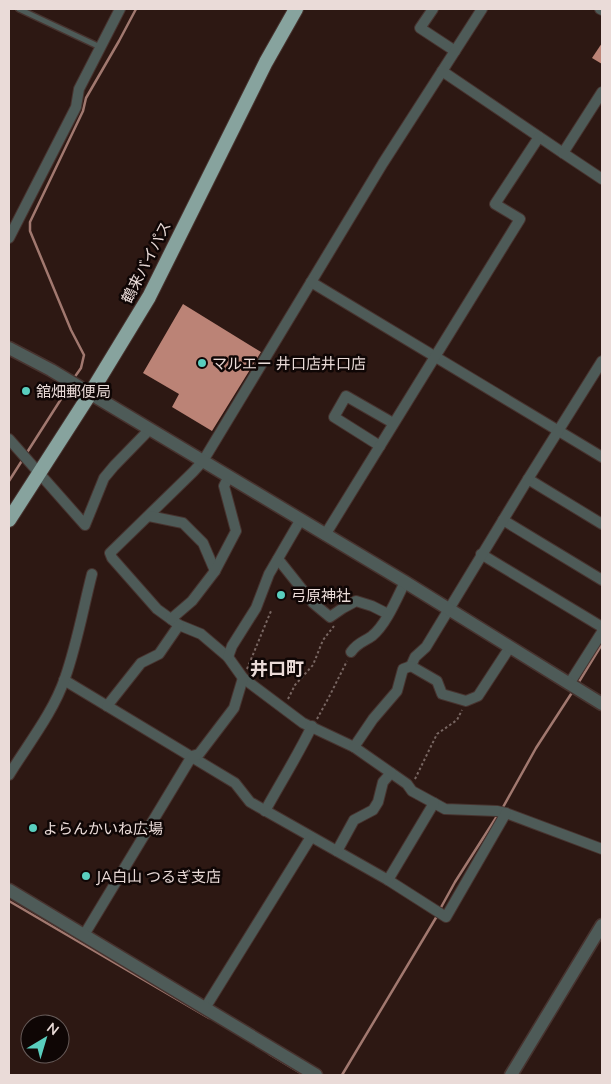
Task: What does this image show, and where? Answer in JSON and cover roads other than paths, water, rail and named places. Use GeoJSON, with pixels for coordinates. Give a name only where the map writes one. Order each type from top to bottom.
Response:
{"type":"FeatureCollection","features":[{"type":"Feature","properties":{"kind":"highway","name":"鶴来バイパス"},"geometry":{"type":"LineString","coordinates":[[9,520],[90,394],[149,297],[266,62],[296,9]]}},
{"type":"Feature","properties":{"kind":"street"},"geometry":{"type":"LineString","coordinates":[[9,238],[76,107],[79,89],[120,9]]}},
{"type":"Feature","properties":{"kind":"street"},"geometry":{"type":"LineString","coordinates":[[433,9],[420,28],[455,51]]}},
{"type":"Feature","properties":{"kind":"street"},"geometry":{"type":"LineString","coordinates":[[482,9],[384,162],[203,461],[110,553],[112,558],[158,609],[175,622],[201,634],[228,656],[243,678],[304,723],[354,747],[391,772],[412,790],[445,809],[502,812],[602,849]]}},
{"type":"Feature","properties":{"kind":"street"},"geometry":{"type":"LineString","coordinates":[[442,71],[602,179]]}},
{"type":"Feature","properties":{"kind":"street"},"geometry":{"type":"LineString","coordinates":[[563,153],[602,92]]}},
{"type":"Feature","properties":{"kind":"street"},"geometry":{"type":"LineString","coordinates":[[325,535],[520,219],[496,204],[539,137]]}},
{"type":"Feature","properties":{"kind":"street"},"geometry":{"type":"LineString","coordinates":[[311,282],[602,457]]}},
{"type":"Feature","properties":{"kind":"street"},"geometry":{"type":"LineString","coordinates":[[9,348],[51,370],[301,519],[602,704]]}},
{"type":"Feature","properties":{"kind":"street"},"geometry":{"type":"LineString","coordinates":[[354,747],[373,719],[397,691],[402,669],[411,666],[415,657],[426,647],[502,520],[602,361]]}},
{"type":"Feature","properties":{"kind":"street"},"geometry":{"type":"LineString","coordinates":[[380,446],[334,417],[346,396],[393,423]]}},
{"type":"Feature","properties":{"kind":"street"},"geometry":{"type":"LineString","coordinates":[[9,439],[85,525],[104,478],[150,429]]}},
{"type":"Feature","properties":{"kind":"street"},"geometry":{"type":"LineString","coordinates":[[107,706],[141,663],[159,654],[175,622],[215,571],[236,531],[224,486],[229,476]]}},
{"type":"Feature","properties":{"kind":"street"},"geometry":{"type":"LineString","coordinates":[[528,478],[602,524]]}},
{"type":"Feature","properties":{"kind":"street"},"geometry":{"type":"LineString","coordinates":[[149,516],[183,523],[203,543],[215,571]]}},
{"type":"Feature","properties":{"kind":"street"},"geometry":{"type":"LineString","coordinates":[[228,656],[232,646],[256,608],[268,574],[301,519]]}},
{"type":"Feature","properties":{"kind":"street"},"geometry":{"type":"LineString","coordinates":[[502,520],[602,580]]}},
{"type":"Feature","properties":{"kind":"street"},"geometry":{"type":"LineString","coordinates":[[482,554],[602,627]]}},
{"type":"Feature","properties":{"kind":"street"},"geometry":{"type":"LineString","coordinates":[[278,559],[313,604],[330,617],[342,608],[356,602],[372,606],[388,614]]}},
{"type":"Feature","properties":{"kind":"street"},"geometry":{"type":"LineString","coordinates":[[9,775],[47,714],[64,680],[80,630],[92,574]]}},
{"type":"Feature","properties":{"kind":"street"},"geometry":{"type":"LineString","coordinates":[[351,652],[357,644],[372,636],[388,614],[405,582]]}},
{"type":"Feature","properties":{"kind":"street"},"geometry":{"type":"LineString","coordinates":[[573,687],[602,632]]}},
{"type":"Feature","properties":{"kind":"street"},"geometry":{"type":"LineString","coordinates":[[411,666],[437,681],[442,694],[466,700],[478,696],[510,647]]}},
{"type":"Feature","properties":{"kind":"street"},"geometry":{"type":"LineString","coordinates":[[84,935],[192,756],[199,754],[234,708],[243,678]]}},
{"type":"Feature","properties":{"kind":"street"},"geometry":{"type":"LineString","coordinates":[[64,680],[235,783],[250,802],[388,880],[446,917],[502,812]]}},
{"type":"Feature","properties":{"kind":"street"},"geometry":{"type":"LineString","coordinates":[[265,811],[284,776],[293,764],[312,726]]}},
{"type":"Feature","properties":{"kind":"street"},"geometry":{"type":"LineString","coordinates":[[337,852],[354,820],[373,810],[378,802],[383,782],[391,772]]}},
{"type":"Feature","properties":{"kind":"street"},"geometry":{"type":"LineString","coordinates":[[388,880],[434,803]]}},
{"type":"Feature","properties":{"kind":"street"},"geometry":{"type":"LineString","coordinates":[[205,1008],[311,837]]}},
{"type":"Feature","properties":{"kind":"street"},"geometry":{"type":"LineString","coordinates":[[9,890],[316,1075]]}},
{"type":"Feature","properties":{"kind":"street"},"geometry":{"type":"LineString","coordinates":[[511,1075],[602,925]]}},
{"type":"Feature","properties":{"kind":"lane"},"geometry":{"type":"LineString","coordinates":[[19,9],[100,47]]}},
{"type":"Feature","properties":{"kind":"waterway"},"geometry":{"type":"LineString","coordinates":[[74,378],[81,368],[84,355],[71,330],[30,231],[30,222],[83,111],[86,98],[136,9]]}},
{"type":"Feature","properties":{"kind":"waterway"},"geometry":{"type":"LineString","coordinates":[[26,454],[70,385]]}},
{"type":"Feature","properties":{"kind":"waterway"},"geometry":{"type":"LineString","coordinates":[[9,481],[23,459]]}},
{"type":"Feature","properties":{"kind":"waterway"},"geometry":{"type":"LineString","coordinates":[[577,685],[602,644]]}},
{"type":"Feature","properties":{"kind":"waterway"},"geometry":{"type":"LineString","coordinates":[[502,809],[536,748],[573,691]]}},
{"type":"Feature","properties":{"kind":"waterway"},"geometry":{"type":"LineString","coordinates":[[439,911],[499,813]]}},
{"type":"Feature","properties":{"kind":"waterway"},"geometry":{"type":"LineString","coordinates":[[9,901],[209,1018]]}},
{"type":"Feature","properties":{"kind":"waterway"},"geometry":{"type":"LineString","coordinates":[[342,1075],[437,916]]}},
{"type":"Feature","properties":{"kind":"waterway"},"geometry":{"type":"LineString","coordinates":[[269,1054],[304,1075]]}},
{"type":"Feature","properties":{"kind":"place","name":"マルエー 井口店井口店"},"geometry":{"type":"Point","coordinates":[202,363]}},
{"type":"Feature","properties":{"kind":"place","name":"舘畑郵便局"},"geometry":{"type":"Point","coordinates":[26,391]}},
{"type":"Feature","properties":{"kind":"place","name":"弓原神社"},"geometry":{"type":"Point","coordinates":[281,595]}},
{"type":"Feature","properties":{"kind":"place","name":"よらんかいね広場"},"geometry":{"type":"Point","coordinates":[33,828]}},
{"type":"Feature","properties":{"kind":"place","name":"JA白山 つるぎ支店"},"geometry":{"type":"Point","coordinates":[86,876]}},
{"type":"Feature","properties":{"kind":"district","name":"井口町"},"geometry":{"type":"Point","coordinates":[277,668]}}]}
